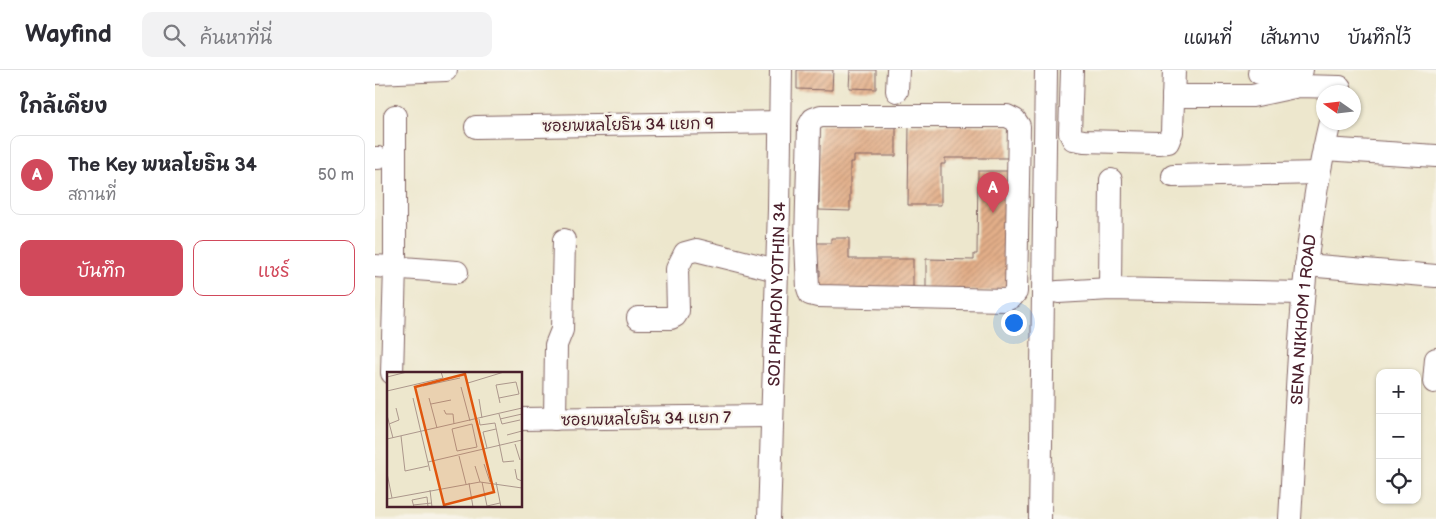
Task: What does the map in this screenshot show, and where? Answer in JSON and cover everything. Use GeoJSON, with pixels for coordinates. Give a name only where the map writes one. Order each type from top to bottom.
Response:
{"type":"FeatureCollection","features":[{"type":"Feature","properties":{"kind":"street"},"geometry":{"type":"LineString","coordinates":[[379,72],[446,70]]}},
{"type":"Feature","properties":{"kind":"street","name":"SOI PHAHON YOTHIN 34"},"geometry":{"type":"LineString","coordinates":[[769,519],[781,70]]}},
{"type":"Feature","properties":{"kind":"street"},"geometry":{"type":"LineString","coordinates":[[1040,519],[1047,70]]}},
{"type":"Feature","properties":{"kind":"street"},"geometry":{"type":"LineString","coordinates":[[1072,70],[1071,136],[1076,140],[1159,143],[1168,142],[1173,132],[1174,70]]}},
{"type":"Feature","properties":{"kind":"street"},"geometry":{"type":"LineString","coordinates":[[1259,73],[1302,70]]}},
{"type":"Feature","properties":{"kind":"street"},"geometry":{"type":"LineString","coordinates":[[1173,96],[1252,96],[1299,86],[1341,83]]}},
{"type":"Feature","properties":{"kind":"street"},"geometry":{"type":"LineString","coordinates":[[392,372],[385,267],[395,116]]}},
{"type":"Feature","properties":{"kind":"street"},"geometry":{"type":"LineString","coordinates":[[821,116],[1007,116],[1015,120],[1019,126],[1016,292],[1012,297],[1006,300],[818,296],[810,294],[808,288],[807,241],[809,126],[813,119],[821,116]]}},
{"type":"Feature","properties":{"kind":"street","name":"ซอยพหลโยธิน 34 แยก 9"},"geometry":{"type":"LineString","coordinates":[[476,127],[781,122]]}},
{"type":"Feature","properties":{"kind":"street","name":"SENA NIKHOM 1 ROAD"},"geometry":{"type":"LineString","coordinates":[[1290,519],[1303,293],[1319,173],[1329,130]]}},
{"type":"Feature","properties":{"kind":"street"},"geometry":{"type":"LineString","coordinates":[[1324,149],[1436,156]]}},
{"type":"Feature","properties":{"kind":"street"},"geometry":{"type":"LineString","coordinates":[[1173,176],[1319,173]]}},
{"type":"Feature","properties":{"kind":"street"},"geometry":{"type":"LineString","coordinates":[[1110,289],[1111,180]]}},
{"type":"Feature","properties":{"kind":"street"},"geometry":{"type":"LineString","coordinates":[[555,419],[556,345],[561,330],[564,240]]}},
{"type":"Feature","properties":{"kind":"street"},"geometry":{"type":"LineString","coordinates":[[777,242],[807,241]]}},
{"type":"Feature","properties":{"kind":"street"},"geometry":{"type":"LineString","coordinates":[[638,318],[671,318],[675,316],[678,311],[677,269],[685,253],[696,250],[776,270]]}},
{"type":"Feature","properties":{"kind":"street"},"geometry":{"type":"LineString","coordinates":[[1307,265],[1436,276]]}},
{"type":"Feature","properties":{"kind":"street"},"geometry":{"type":"LineString","coordinates":[[385,267],[457,272]]}},
{"type":"Feature","properties":{"kind":"street"},"geometry":{"type":"LineString","coordinates":[[1058,292],[1110,289],[1303,293]]}},
{"type":"Feature","properties":{"kind":"street"},"geometry":{"type":"LineString","coordinates":[[1434,382],[1436,359]]}},
{"type":"Feature","properties":{"kind":"street","name":"ซอยพหลโยธิน 34 แยก 7"},"geometry":{"type":"LineString","coordinates":[[523,420],[771,416]]}},
{"type":"Feature","properties":{"kind":"building"},"geometry":{"type":"Polygon","coordinates":[[[797,70],[833,70],[832,90],[797,89],[797,70]]]}},
{"type":"Feature","properties":{"kind":"building"},"geometry":{"type":"Polygon","coordinates":[[[850,70],[876,70],[876,89],[849,88],[850,70]]]}},
{"type":"Feature","properties":{"kind":"building"},"geometry":{"type":"Polygon","coordinates":[[[820,125],[896,125],[896,156],[854,156],[854,162],[850,162],[850,211],[819,210],[820,125]]]}},
{"type":"Feature","properties":{"kind":"building"},"geometry":{"type":"Polygon","coordinates":[[[909,125],[1008,126],[1008,158],[945,158],[945,164],[941,164],[941,205],[908,205],[909,125]]]}},
{"type":"Feature","properties":{"kind":"building"},"geometry":{"type":"Polygon","coordinates":[[[978,171],[1009,171],[1008,291],[926,291],[926,259],[974,260],[974,254],[977,254],[978,171]]]}},
{"type":"Feature","properties":{"kind":"building"},"geometry":{"type":"Polygon","coordinates":[[[831,238],[849,238],[849,259],[913,259],[913,291],[819,290],[817,276],[820,276],[820,270],[817,270],[817,243],[831,243],[831,238]]]}},
{"type":"Feature","properties":{"kind":"place","name":"The Key พหลโยธิน 34"},"geometry":{"type":"Point","coordinates":[993,213]}}]}
